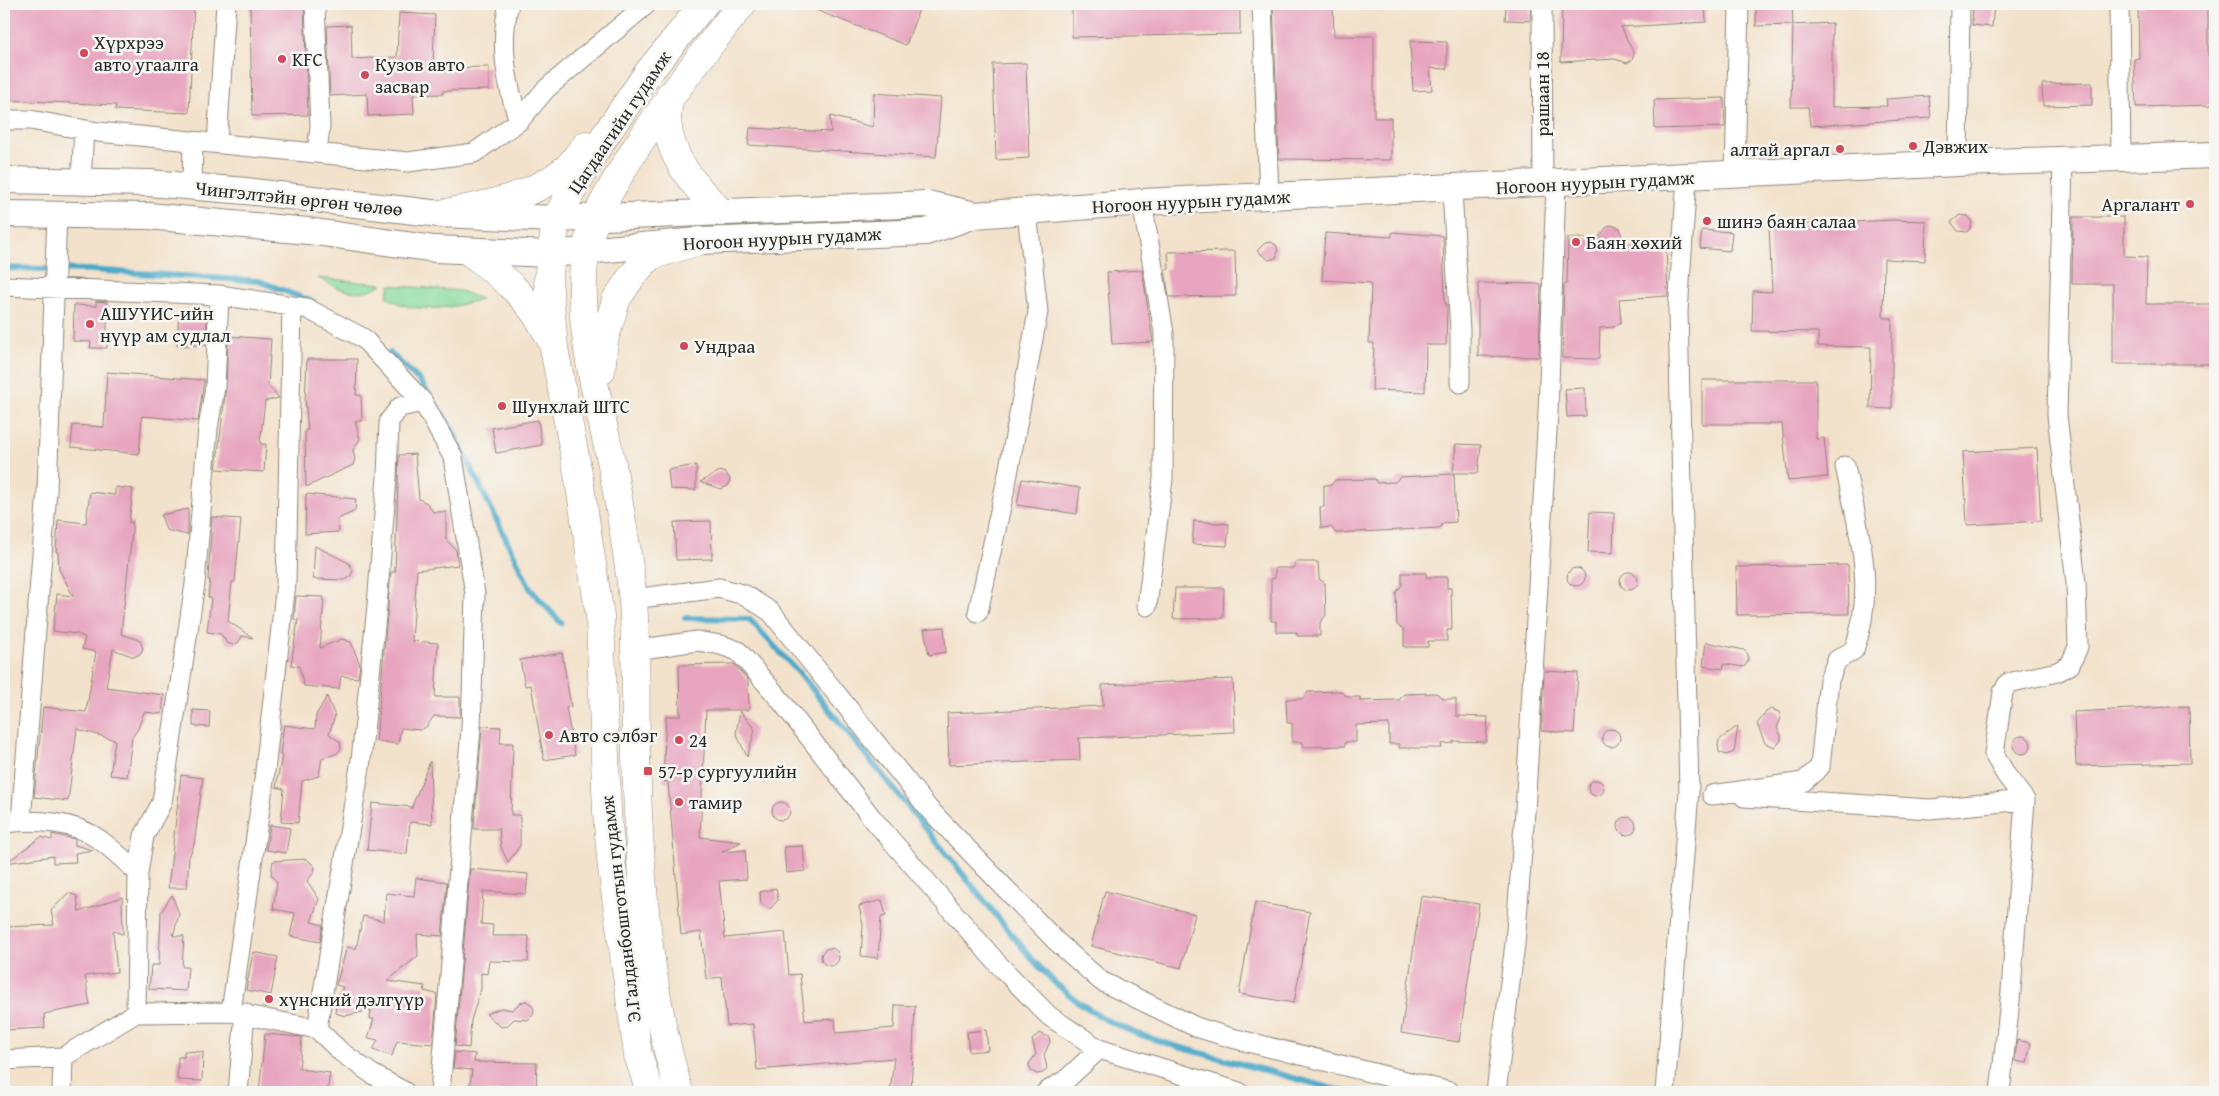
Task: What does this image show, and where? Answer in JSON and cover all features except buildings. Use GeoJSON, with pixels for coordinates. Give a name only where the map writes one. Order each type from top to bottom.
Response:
{"type":"FeatureCollection","features":[{"type":"Feature","properties":{"kind":"main road","name":"Цагдаагийн гудамж"},"geometry":{"type":"LineString","coordinates":[[556,219],[594,152],[647,74],[704,4]]}},
{"type":"Feature","properties":{"kind":"main road","name":"Цагдаагийн гудамж"},"geometry":{"type":"LineString","coordinates":[[594,218],[670,95],[742,4]]}},
{"type":"Feature","properties":{"kind":"main road"},"geometry":{"type":"LineString","coordinates":[[440,214],[482,206],[528,191],[566,169],[647,74]]}},
{"type":"Feature","properties":{"kind":"main road"},"geometry":{"type":"LineString","coordinates":[[670,95],[667,118],[674,153],[696,188],[720,212]]}},
{"type":"Feature","properties":{"kind":"main road","name":"Ногоон нуурын гудамж"},"geometry":{"type":"LineString","coordinates":[[586,251],[700,241],[926,232],[975,215],[1142,202],[1452,189],[1958,163],[2215,155]]}},
{"type":"Feature","properties":{"kind":"main road","name":"Чингэлтэйн өргөн чөлөө"},"geometry":{"type":"LineString","coordinates":[[4,180],[81,181],[192,187],[440,214],[556,219],[594,218]]}},
{"type":"Feature","properties":{"kind":"main road","name":"Ногоон нуурын гудамж"},"geometry":{"type":"LineString","coordinates":[[594,218],[927,204],[975,215]]}},
{"type":"Feature","properties":{"kind":"main road","name":"Чингэлтэйн өргөн чөлөө"},"geometry":{"type":"LineString","coordinates":[[4,214],[141,216],[243,224],[470,252],[550,254],[586,251]]}},
{"type":"Feature","properties":{"kind":"main road","name":"Э.Галданбошготын гудамж"},"geometry":{"type":"LineString","coordinates":[[594,218],[586,251],[582,286],[588,347],[597,402],[612,468],[633,599],[636,650],[636,756],[641,867],[652,958],[666,1042],[679,1092]]}},
{"type":"Feature","properties":{"kind":"main road","name":"Э.Галданбошготын гудамж"},"geometry":{"type":"LineString","coordinates":[[556,219],[548,280],[554,348],[578,473],[600,617],[607,813],[612,868],[638,1055],[650,1092]]}},
{"type":"Feature","properties":{"kind":"main road"},"geometry":{"type":"LineString","coordinates":[[597,402],[604,341],[616,300],[632,276],[650,256],[700,241]]}},
{"type":"Feature","properties":{"kind":"main road"},"geometry":{"type":"LineString","coordinates":[[470,252],[510,282],[529,302],[542,322],[554,348]]}},
{"type":"Feature","properties":{"kind":"street"},"geometry":{"type":"LineString","coordinates":[[217,143],[226,4]]}},
{"type":"Feature","properties":{"kind":"street"},"geometry":{"type":"LineString","coordinates":[[315,4],[320,126],[317,153]]}},
{"type":"Feature","properties":{"kind":"street"},"geometry":{"type":"LineString","coordinates":[[509,4],[504,35],[505,63],[519,121]]}},
{"type":"Feature","properties":{"kind":"street"},"geometry":{"type":"LineString","coordinates":[[4,120],[30,120],[84,130],[408,162],[474,153],[519,121],[546,89],[647,4]]}},
{"type":"Feature","properties":{"kind":"street"},"geometry":{"type":"LineString","coordinates":[[1262,4],[1269,197]]}},
{"type":"Feature","properties":{"kind":"street","name":"рашаан 18"},"geometry":{"type":"LineString","coordinates":[[1496,1092],[1515,944],[1525,811],[1548,413],[1549,184],[1542,4]]}},
{"type":"Feature","properties":{"kind":"street"},"geometry":{"type":"LineString","coordinates":[[1735,174],[1739,4]]}},
{"type":"Feature","properties":{"kind":"street"},"geometry":{"type":"LineString","coordinates":[[1958,163],[1960,4]]}},
{"type":"Feature","properties":{"kind":"street"},"geometry":{"type":"LineString","coordinates":[[2119,4],[2121,157]]}},
{"type":"Feature","properties":{"kind":"street"},"geometry":{"type":"LineString","coordinates":[[81,181],[84,130]]}},
{"type":"Feature","properties":{"kind":"street"},"geometry":{"type":"LineString","coordinates":[[192,187],[194,141]]}},
{"type":"Feature","properties":{"kind":"street"},"geometry":{"type":"LineString","coordinates":[[2000,1092],[2011,991],[2025,800],[2006,775],[1994,754],[2003,692],[2008,683],[2057,672],[2070,665],[2078,646],[2076,583],[2057,416],[2063,159]]}},
{"type":"Feature","properties":{"kind":"street"},"geometry":{"type":"LineString","coordinates":[[1665,1092],[1689,783],[1678,312],[1686,177]]}},
{"type":"Feature","properties":{"kind":"street"},"geometry":{"type":"LineString","coordinates":[[1452,189],[1460,331],[1460,383]]}},
{"type":"Feature","properties":{"kind":"street"},"geometry":{"type":"LineString","coordinates":[[1142,202],[1164,333],[1163,479],[1147,606]]}},
{"type":"Feature","properties":{"kind":"street"},"geometry":{"type":"LineString","coordinates":[[978,612],[1007,479],[1038,312],[1027,212]]}},
{"type":"Feature","properties":{"kind":"street"},"geometry":{"type":"LineString","coordinates":[[57,214],[46,491],[12,822],[63,824],[99,839],[138,873]]}},
{"type":"Feature","properties":{"kind":"street"},"geometry":{"type":"LineString","coordinates":[[4,286],[219,295],[306,308],[363,338],[422,402],[453,457],[475,594],[471,729],[440,1092]]}},
{"type":"Feature","properties":{"kind":"street"},"geometry":{"type":"LineString","coordinates":[[136,1013],[138,873],[144,836],[162,802],[195,584],[208,428],[215,388],[219,295]]}},
{"type":"Feature","properties":{"kind":"street"},"geometry":{"type":"LineString","coordinates":[[238,1092],[238,1013],[286,583],[292,306]]}},
{"type":"Feature","properties":{"kind":"street"},"geometry":{"type":"LineString","coordinates":[[317,1029],[361,760],[377,606],[387,477],[388,421],[400,407],[422,402]]}},
{"type":"Feature","properties":{"kind":"street"},"geometry":{"type":"LineString","coordinates":[[1712,795],[1803,782],[1820,767],[1829,680],[1837,660],[1854,650],[1864,611],[1865,560],[1845,466]]}},
{"type":"Feature","properties":{"kind":"street"},"geometry":{"type":"LineString","coordinates":[[633,599],[719,588],[744,595],[771,612],[928,808],[1056,941],[1101,981],[1196,1026],[1228,1037],[1450,1092]]}},
{"type":"Feature","properties":{"kind":"street"},"geometry":{"type":"LineString","coordinates":[[636,650],[697,641],[721,644],[738,651],[778,697],[872,818],[998,964],[1049,1016],[1099,1049],[1239,1092]]}},
{"type":"Feature","properties":{"kind":"street"},"geometry":{"type":"LineString","coordinates":[[1689,783],[1712,795],[1930,809],[2025,800]]}},
{"type":"Feature","properties":{"kind":"street"},"geometry":{"type":"LineString","coordinates":[[4,1060],[63,1057],[136,1013],[238,1013],[317,1029],[341,1052],[372,1074],[405,1092]]}},
{"type":"Feature","properties":{"kind":"street"},"geometry":{"type":"LineString","coordinates":[[1046,1092],[1065,1086],[1099,1049]]}},
{"type":"Feature","properties":{"kind":"street"},"geometry":{"type":"LineString","coordinates":[[62,1092],[63,1057]]}},
{"type":"Feature","properties":{"kind":"green space"},"geometry":{"type":"Polygon","coordinates":[[[318,278],[382,284],[374,289],[357,292],[342,289],[318,278]]]}},
{"type":"Feature","properties":{"kind":"green space"},"geometry":{"type":"Polygon","coordinates":[[[390,285],[461,291],[481,299],[446,307],[420,308],[407,306],[387,296],[390,285]]]}},
{"type":"Feature","properties":{"kind":"waterway"},"geometry":{"type":"LineString","coordinates":[[4,268],[89,270],[259,281],[313,302]]}},
{"type":"Feature","properties":{"kind":"waterway"},"geometry":{"type":"LineString","coordinates":[[390,353],[420,381],[453,431],[531,590],[561,623]]}},
{"type":"Feature","properties":{"kind":"waterway"},"geometry":{"type":"LineString","coordinates":[[685,618],[749,619],[801,675],[1031,958],[1054,982],[1078,1002],[1106,1020],[1135,1033],[1175,1046],[1345,1092]]}},
{"type":"Feature","properties":{"kind":"place","name":"Хүрхрээ авто угаалга"},"geometry":{"type":"Point","coordinates":[84,53]}},
{"type":"Feature","properties":{"kind":"place","name":"KFC"},"geometry":{"type":"Point","coordinates":[282,59]}},
{"type":"Feature","properties":{"kind":"place","name":"Кузов авто засвар"},"geometry":{"type":"Point","coordinates":[365,75]}},
{"type":"Feature","properties":{"kind":"place","name":"Дэвжих"},"geometry":{"type":"Point","coordinates":[1913,146]}},
{"type":"Feature","properties":{"kind":"place","name":"алтай аргал"},"geometry":{"type":"Point","coordinates":[1840,149]}},
{"type":"Feature","properties":{"kind":"place","name":"Аргалант"},"geometry":{"type":"Point","coordinates":[2190,204]}},
{"type":"Feature","properties":{"kind":"place","name":"шинэ баян салаа"},"geometry":{"type":"Point","coordinates":[1707,221]}},
{"type":"Feature","properties":{"kind":"place","name":"Баян хөхий"},"geometry":{"type":"Point","coordinates":[1576,242]}},
{"type":"Feature","properties":{"kind":"place","name":"АШУҮИС-ийн нүүр ам судлал"},"geometry":{"type":"Point","coordinates":[90,324]}},
{"type":"Feature","properties":{"kind":"place","name":"Ундраа"},"geometry":{"type":"Point","coordinates":[684,346]}},
{"type":"Feature","properties":{"kind":"place","name":"Шунхлай ШТС"},"geometry":{"type":"Point","coordinates":[502,406]}},
{"type":"Feature","properties":{"kind":"place","name":"Авто сэлбэг"},"geometry":{"type":"Point","coordinates":[549,735]}},
{"type":"Feature","properties":{"kind":"place","name":"24"},"geometry":{"type":"Point","coordinates":[679,740]}},
{"type":"Feature","properties":{"kind":"place","name":"57-р сургуулийн"},"geometry":{"type":"Point","coordinates":[648,771]}},
{"type":"Feature","properties":{"kind":"place","name":"тамир"},"geometry":{"type":"Point","coordinates":[679,802]}},
{"type":"Feature","properties":{"kind":"place","name":"хүнсний дэлгүүр"},"geometry":{"type":"Point","coordinates":[269,999]}}]}
